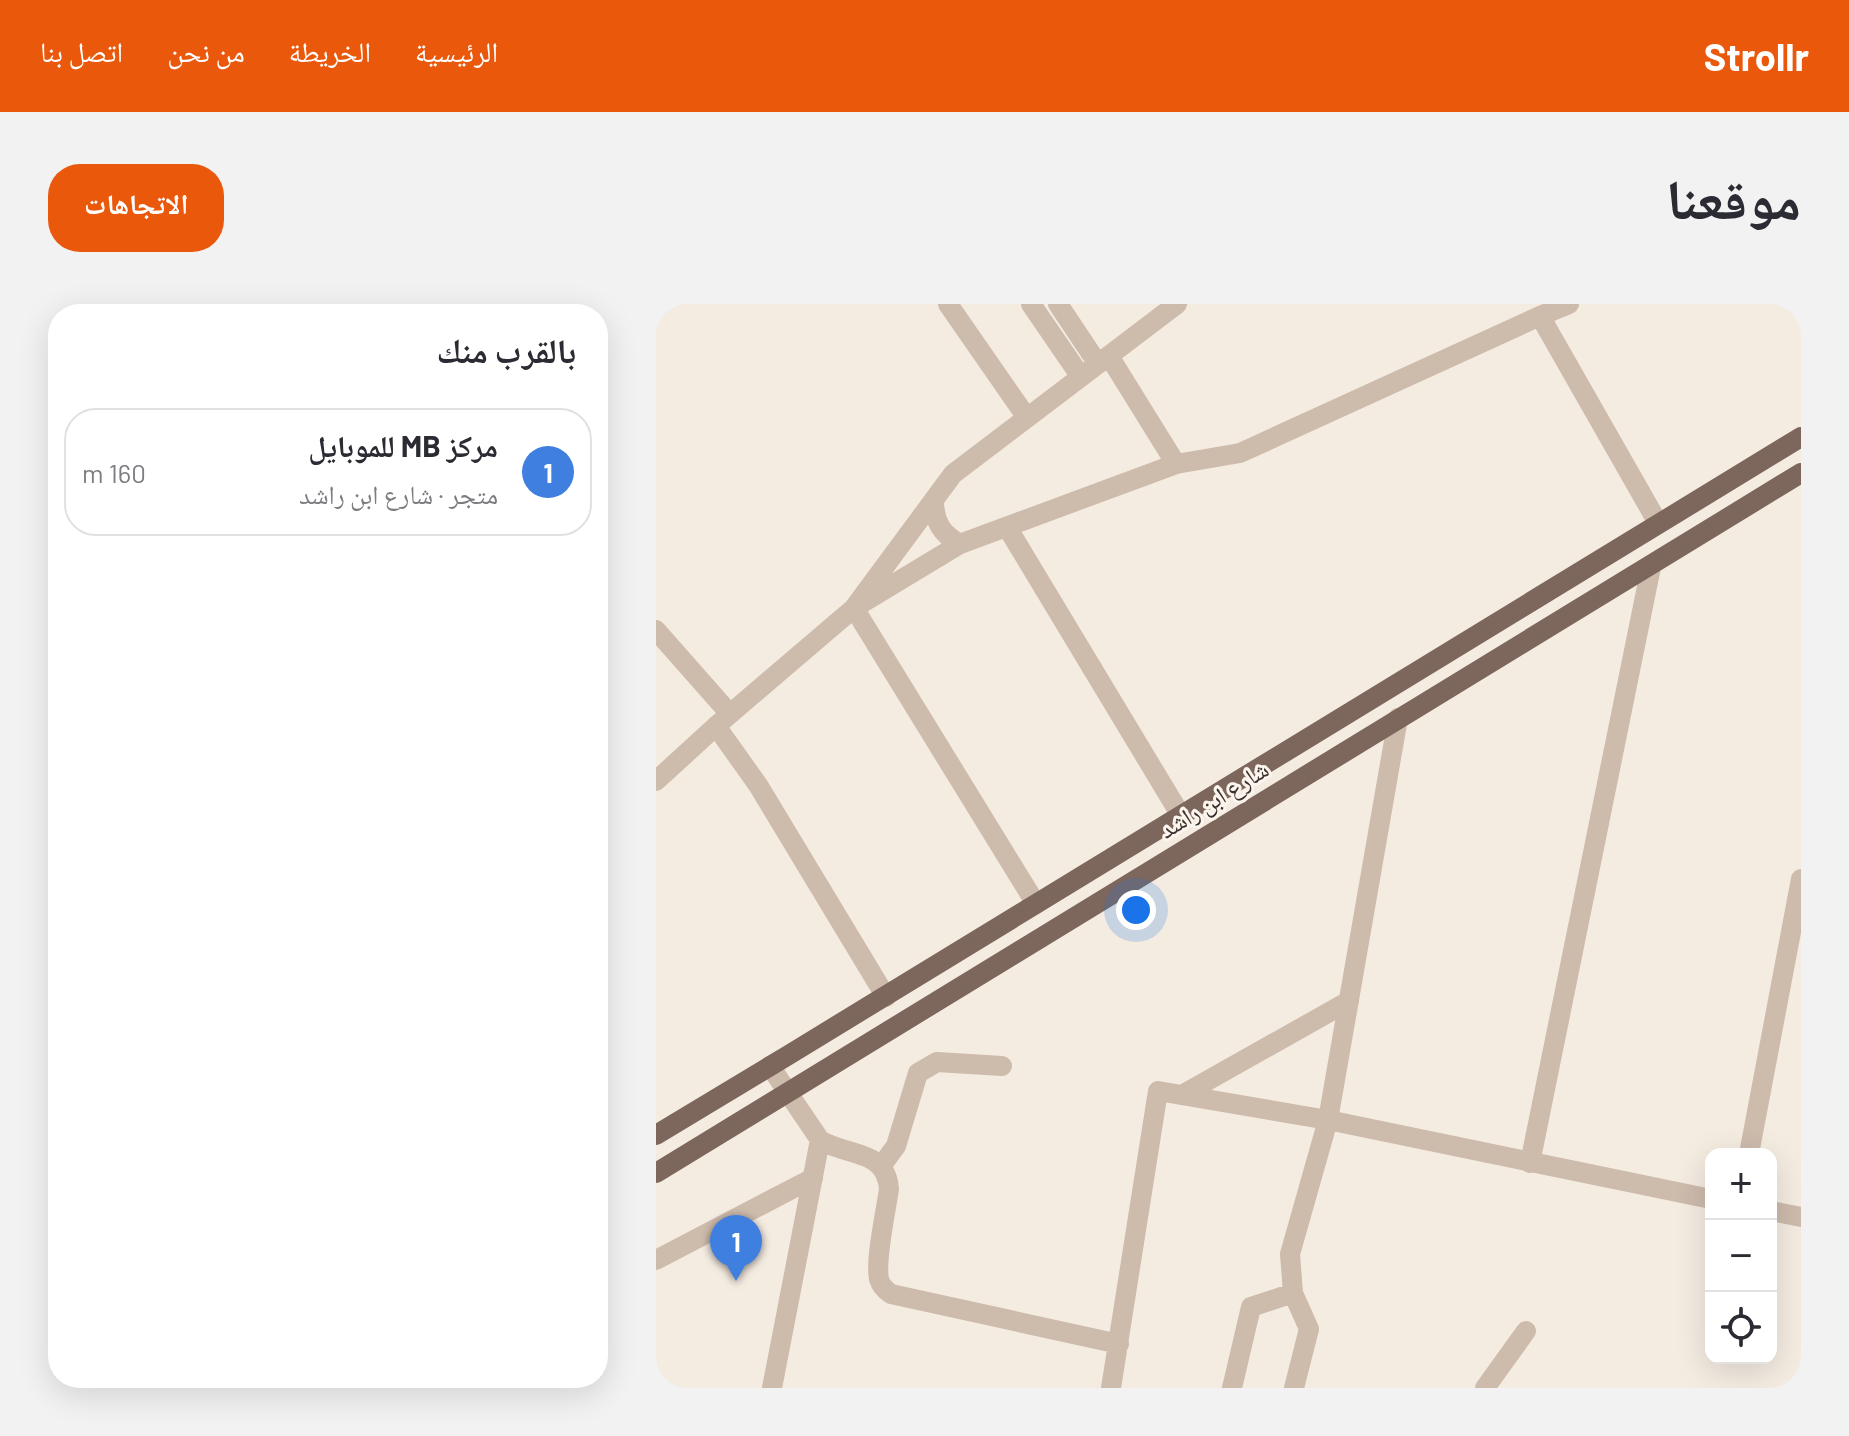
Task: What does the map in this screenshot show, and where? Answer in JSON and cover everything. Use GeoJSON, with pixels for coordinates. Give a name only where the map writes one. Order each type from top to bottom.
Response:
{"type":"FeatureCollection","features":[{"type":"Feature","properties":{"kind":"main road","name":"شارع ابن راشد"},"geometry":{"type":"LineString","coordinates":[[656,1135],[1801,437]]}},
{"type":"Feature","properties":{"kind":"main road","name":"شارع ابن راشد"},"geometry":{"type":"LineString","coordinates":[[656,1173],[1801,473]]}},
{"type":"Feature","properties":{"kind":"main road"},"geometry":{"type":"LineString","coordinates":[[1238,779],[1254,806]]}},
{"type":"Feature","properties":{"kind":"street"},"geometry":{"type":"LineString","coordinates":[[948,304],[1027,418]]}},
{"type":"Feature","properties":{"kind":"street"},"geometry":{"type":"LineString","coordinates":[[1031,304],[1081,377]]}},
{"type":"Feature","properties":{"kind":"street"},"geometry":{"type":"LineString","coordinates":[[1058,304],[1104,360],[1176,464]]}},
{"type":"Feature","properties":{"kind":"street"},"geometry":{"type":"LineString","coordinates":[[854,608],[953,474],[1177,304]]}},
{"type":"Feature","properties":{"kind":"street"},"geometry":{"type":"LineString","coordinates":[[656,781],[854,608],[960,544],[1176,464],[1240,453],[1569,304]]}},
{"type":"Feature","properties":{"kind":"street"},"geometry":{"type":"LineString","coordinates":[[1540,316],[1658,523]]}},
{"type":"Feature","properties":{"kind":"street"},"geometry":{"type":"LineString","coordinates":[[934,500],[934,513],[939,526],[948,538],[960,544]]}},
{"type":"Feature","properties":{"kind":"street"},"geometry":{"type":"LineString","coordinates":[[1007,527],[1180,814]]}},
{"type":"Feature","properties":{"kind":"street"},"geometry":{"type":"LineString","coordinates":[[1530,1163],[1651,567]]}},
{"type":"Feature","properties":{"kind":"street"},"geometry":{"type":"LineString","coordinates":[[854,608],[1036,904]]}},
{"type":"Feature","properties":{"kind":"street"},"geometry":{"type":"LineString","coordinates":[[656,630],[723,720],[758,785],[886,997]]}},
{"type":"Feature","properties":{"kind":"street"},"geometry":{"type":"LineString","coordinates":[[1294,1388],[1309,1329],[1293,1293],[1290,1254],[1328,1120],[1398,718]]}},
{"type":"Feature","properties":{"kind":"street"},"geometry":{"type":"LineString","coordinates":[[1750,1148],[1794,953],[1801,879]]}},
{"type":"Feature","properties":{"kind":"street"},"geometry":{"type":"LineString","coordinates":[[1182,1095],[1349,1001]]}},
{"type":"Feature","properties":{"kind":"street"},"geometry":{"type":"LineString","coordinates":[[882,1165],[896,1146],[918,1073],[937,1062],[1002,1066]]}},
{"type":"Feature","properties":{"kind":"street"},"geometry":{"type":"LineString","coordinates":[[770,1066],[820,1140],[832,1147],[874,1159],[888,1176],[879,1267],[879,1281],[884,1290],[1119,1344]]}},
{"type":"Feature","properties":{"kind":"street"},"geometry":{"type":"LineString","coordinates":[[1111,1388],[1158,1091],[1328,1120],[1705,1198]]}},
{"type":"Feature","properties":{"kind":"street"},"geometry":{"type":"LineString","coordinates":[[772,1388],[820,1140]]}},
{"type":"Feature","properties":{"kind":"street"},"geometry":{"type":"LineString","coordinates":[[656,1260],[813,1178]]}},
{"type":"Feature","properties":{"kind":"street"},"geometry":{"type":"LineString","coordinates":[[1777,1212],[1801,1217]]}},
{"type":"Feature","properties":{"kind":"street"},"geometry":{"type":"LineString","coordinates":[[1232,1388],[1251,1307],[1293,1293]]}},
{"type":"Feature","properties":{"kind":"street"},"geometry":{"type":"LineString","coordinates":[[1485,1388],[1526,1331]]}},
{"type":"Feature","properties":{"kind":"place","name":"مركز MB للموبايل"},"geometry":{"type":"Point","coordinates":[736,1281]}}]}
